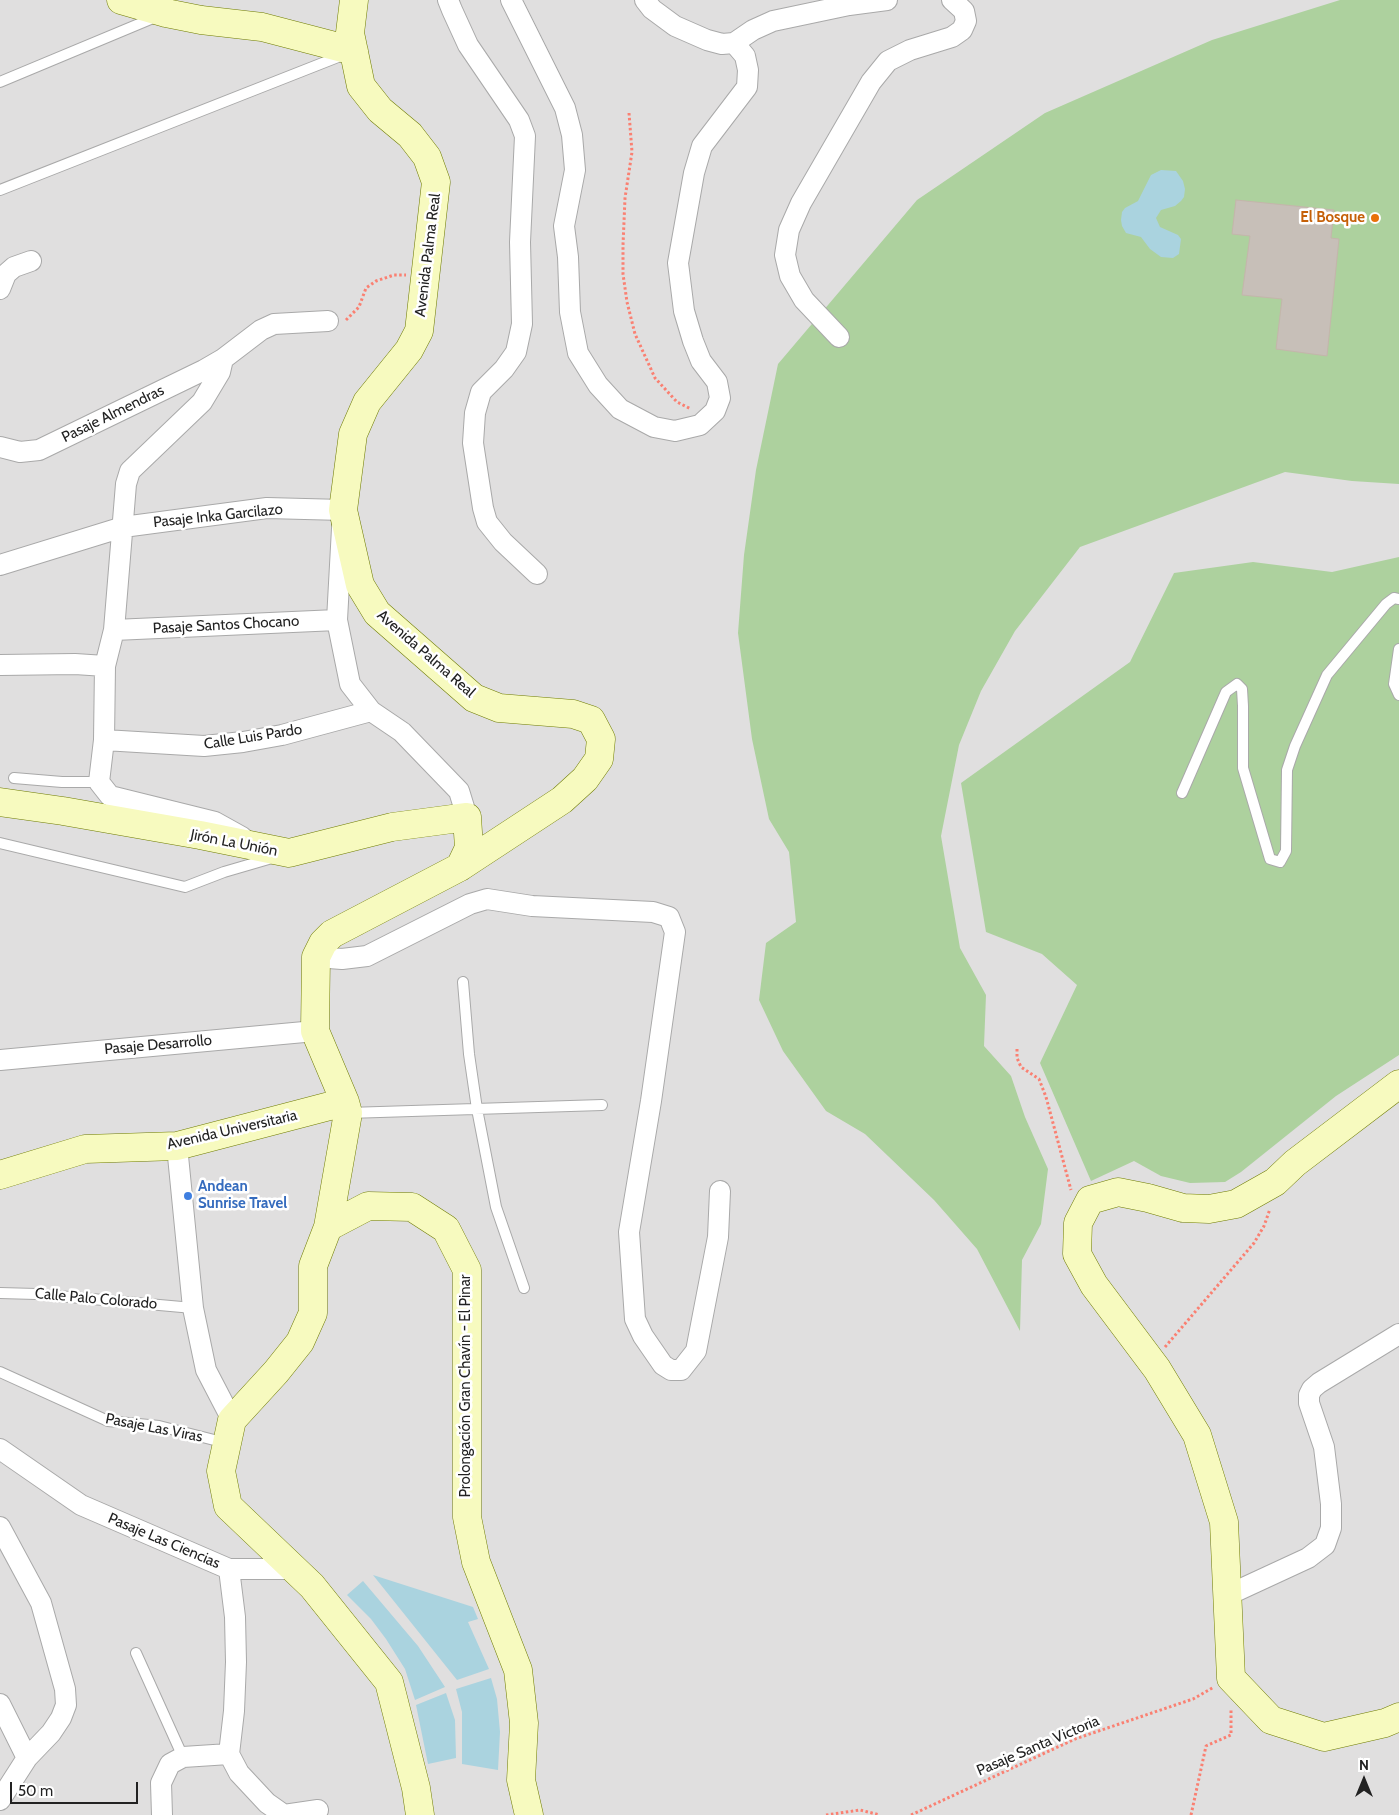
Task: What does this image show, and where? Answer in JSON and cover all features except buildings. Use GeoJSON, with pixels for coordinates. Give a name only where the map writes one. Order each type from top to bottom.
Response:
{"type":"FeatureCollection","features":[{"type":"Feature","properties":{"kind":"main road"},"geometry":{"type":"LineString","coordinates":[[122,0],[166,13],[201,20],[262,27],[354,51]]}},
{"type":"Feature","properties":{"kind":"main road","name":"Avenida Palma Real"},"geometry":{"type":"LineString","coordinates":[[316,957],[322,943],[332,934],[460,867],[562,800],[585,779],[599,759],[601,739],[590,720],[573,714],[499,708],[474,698],[377,613],[360,585],[344,510],[353,434],[367,402],[408,350],[419,331],[436,182],[427,157],[410,136],[380,110],[361,86],[350,33],[354,0]]}},
{"type":"Feature","properties":{"kind":"main road","name":"Jirón La Unión"},"geometry":{"type":"LineString","coordinates":[[0,802],[63,811],[289,853],[392,827],[467,817]]}},
{"type":"Feature","properties":{"kind":"main road"},"geometry":{"type":"LineString","coordinates":[[460,867],[469,848],[467,817]]}},
{"type":"Feature","properties":{"kind":"main road"},"geometry":{"type":"LineString","coordinates":[[316,957],[315,1030],[347,1108],[328,1227],[313,1266],[313,1313],[300,1342],[229,1431],[221,1471],[228,1506],[312,1586],[389,1682],[416,1788],[420,1815]]}},
{"type":"Feature","properties":{"kind":"main road"},"geometry":{"type":"LineString","coordinates":[[1399,1084],[1295,1163],[1275,1182],[1236,1204],[1208,1209],[1183,1208],[1118,1192],[1090,1200],[1078,1223],[1076,1254],[1094,1285],[1152,1362],[1196,1435],[1224,1522],[1232,1678],[1271,1720],[1324,1737],[1385,1723],[1399,1716]]}},
{"type":"Feature","properties":{"kind":"main road","name":"Avenida Universitaria"},"geometry":{"type":"LineString","coordinates":[[0,1175],[85,1150],[176,1146],[347,1108]]}},
{"type":"Feature","properties":{"kind":"main road","name":"Prolongación Gran Chavín - El Pinar"},"geometry":{"type":"LineString","coordinates":[[328,1227],[368,1206],[412,1207],[446,1229],[467,1270],[467,1517],[476,1562],[518,1670],[524,1723],[521,1780],[529,1815]]}},
{"type":"Feature","properties":{"kind":"street"},"geometry":{"type":"LineString","coordinates":[[448,0],[468,45],[519,120],[525,136],[520,242],[522,324],[516,352],[504,369],[481,392],[475,413],[473,443],[487,522],[503,542],[537,574]]}},
{"type":"Feature","properties":{"kind":"street"},"geometry":{"type":"LineString","coordinates":[[511,0],[564,108],[572,136],[576,170],[564,226],[568,257],[570,312],[578,353],[598,386],[620,409],[654,427],[675,431],[700,425],[715,410],[720,398],[717,382],[701,361],[693,341],[684,311],[678,263],[694,174],[702,146],[747,87],[748,70],[745,56],[734,43]]}},
{"type":"Feature","properties":{"kind":"street"},"geometry":{"type":"LineString","coordinates":[[645,0],[652,9],[675,26],[707,40],[722,44],[734,43],[753,30],[773,21],[849,5],[887,0]]}},
{"type":"Feature","properties":{"kind":"street"},"geometry":{"type":"LineString","coordinates":[[839,337],[804,300],[790,276],[785,255],[789,230],[801,203],[871,82],[888,61],[910,50],[952,36],[962,30],[966,21],[964,11],[952,0]]}},
{"type":"Feature","properties":{"kind":"street"},"geometry":{"type":"LineString","coordinates":[[0,289],[6,274],[14,267],[31,261]]}},
{"type":"Feature","properties":{"kind":"street","name":"Pasaje Almendras"},"geometry":{"type":"LineString","coordinates":[[0,447],[20,452],[39,450],[204,370],[223,359],[261,330],[274,324],[328,321]]}},
{"type":"Feature","properties":{"kind":"street"},"geometry":{"type":"LineString","coordinates":[[223,359],[220,372],[202,402],[130,471],[126,484],[114,630],[105,666],[104,740],[99,782],[110,796],[214,822],[261,848]]}},
{"type":"Feature","properties":{"kind":"street","name":"Pasaje Inka Garcilazo"},"geometry":{"type":"LineString","coordinates":[[0,565],[123,528],[267,508],[344,510]]}},
{"type":"Feature","properties":{"kind":"street"},"geometry":{"type":"LineString","coordinates":[[344,510],[337,620],[350,684],[371,711],[402,732],[459,791],[467,817]]}},
{"type":"Feature","properties":{"kind":"street","name":"Pasaje Santos Chocano"},"geometry":{"type":"LineString","coordinates":[[114,630],[337,620]]}},
{"type":"Feature","properties":{"kind":"street"},"geometry":{"type":"LineString","coordinates":[[0,665],[76,664],[105,666]]}},
{"type":"Feature","properties":{"kind":"street","name":"Calle Luis Pardo"},"geometry":{"type":"LineString","coordinates":[[104,740],[186,746],[234,743],[282,735],[371,711]]}},
{"type":"Feature","properties":{"kind":"street"},"geometry":{"type":"LineString","coordinates":[[316,957],[342,958],[367,956],[470,904],[487,899],[532,906],[653,912],[669,917],[674,932],[651,1101],[629,1232],[635,1319],[643,1336],[662,1365],[671,1370],[681,1370],[696,1351],[718,1237],[720,1191]]}},
{"type":"Feature","properties":{"kind":"street","name":"Pasaje Desarrollo"},"geometry":{"type":"LineString","coordinates":[[0,1060],[315,1030]]}},
{"type":"Feature","properties":{"kind":"street"},"geometry":{"type":"LineString","coordinates":[[176,1146],[193,1308],[206,1370],[229,1431]]}},
{"type":"Feature","properties":{"kind":"street"},"geometry":{"type":"LineString","coordinates":[[1228,1595],[1308,1558],[1325,1545],[1330,1528],[1331,1504],[1324,1447],[1309,1403],[1309,1395],[1318,1383],[1399,1334]]}},
{"type":"Feature","properties":{"kind":"street","name":"Pasaje Las Ciencias"},"geometry":{"type":"LineString","coordinates":[[0,1449],[80,1505],[229,1569],[235,1617],[236,1662],[234,1711],[229,1754]]}},
{"type":"Feature","properties":{"kind":"street"},"geometry":{"type":"LineString","coordinates":[[0,1526],[41,1603],[65,1689],[66,1705],[52,1733],[28,1758],[0,1800]]}},
{"type":"Feature","properties":{"kind":"street"},"geometry":{"type":"LineString","coordinates":[[229,1569],[295,1569]]}},
{"type":"Feature","properties":{"kind":"street"},"geometry":{"type":"LineString","coordinates":[[0,1704],[28,1758]]}},
{"type":"Feature","properties":{"kind":"street"},"geometry":{"type":"LineString","coordinates":[[162,1815],[161,1783],[170,1764],[183,1758],[229,1754],[239,1773],[267,1803],[284,1814],[318,1810]]}},
{"type":"Feature","properties":{"kind":"lane"},"geometry":{"type":"LineString","coordinates":[[0,82],[166,13]]}},
{"type":"Feature","properties":{"kind":"lane"},"geometry":{"type":"LineString","coordinates":[[0,190],[354,51]]}},
{"type":"Feature","properties":{"kind":"lane"},"geometry":{"type":"LineString","coordinates":[[1182,793],[1226,692],[1237,684],[1242,690],[1244,706],[1243,768],[1270,859],[1280,862],[1286,851],[1287,770],[1299,737],[1327,675],[1386,604],[1394,598],[1399,599]]}},
{"type":"Feature","properties":{"kind":"lane"},"geometry":{"type":"LineString","coordinates":[[1399,649],[1394,684],[1399,695]]}},
{"type":"Feature","properties":{"kind":"lane"},"geometry":{"type":"LineString","coordinates":[[14,778],[62,782],[99,782]]}},
{"type":"Feature","properties":{"kind":"lane"},"geometry":{"type":"LineString","coordinates":[[0,843],[185,887],[224,872],[289,853]]}},
{"type":"Feature","properties":{"kind":"lane"},"geometry":{"type":"LineString","coordinates":[[463,982],[469,1054],[477,1109],[496,1207],[524,1288]]}},
{"type":"Feature","properties":{"kind":"lane"},"geometry":{"type":"LineString","coordinates":[[347,1108],[477,1109],[602,1105]]}},
{"type":"Feature","properties":{"kind":"lane","name":"Calle Palo Colorado"},"geometry":{"type":"LineString","coordinates":[[0,1293],[36,1294],[193,1308]]}},
{"type":"Feature","properties":{"kind":"lane","name":"Pasaje Las Viras"},"geometry":{"type":"LineString","coordinates":[[0,1372],[108,1421],[229,1431]]}},
{"type":"Feature","properties":{"kind":"lane"},"geometry":{"type":"LineString","coordinates":[[136,1653],[183,1758]]}},
{"type":"Feature","properties":{"kind":"path"},"geometry":{"type":"LineString","coordinates":[[629,113],[632,152],[625,198],[623,245],[623,274],[626,302],[635,334],[655,378],[677,402],[698,412]]}},
{"type":"Feature","properties":{"kind":"path"},"geometry":{"type":"LineString","coordinates":[[328,321],[346,321],[359,307],[366,288],[376,281],[394,275],[426,274]]}},
{"type":"Feature","properties":{"kind":"path"},"geometry":{"type":"LineString","coordinates":[[1017,1049],[1017,1058],[1021,1067],[1039,1079],[1046,1097],[1062,1164],[1071,1190],[1077,1195],[1090,1200]]}},
{"type":"Feature","properties":{"kind":"path"},"geometry":{"type":"LineString","coordinates":[[1152,1362],[1254,1243],[1268,1216],[1275,1182]]}},
{"type":"Feature","properties":{"kind":"path"},"geometry":{"type":"LineString","coordinates":[[1191,1815],[1206,1746],[1231,1735],[1232,1678]]}},
{"type":"Feature","properties":{"kind":"path","name":"Pasaje Santa Victoria"},"geometry":{"type":"LineString","coordinates":[[911,1815],[1075,1739],[1194,1699],[1232,1678]]}},
{"type":"Feature","properties":{"kind":"path"},"geometry":{"type":"LineString","coordinates":[[826,1815],[860,1810],[880,1815]]}},
{"type":"Feature","properties":{"kind":"shaded area"},"geometry":{"type":"Polygon","coordinates":[[[0,0],[1399,0],[1399,1815],[0,1815],[0,0]]]}},
{"type":"Feature","properties":{"kind":"green space"},"geometry":{"type":"Polygon","coordinates":[[[1340,0],[1399,0],[1399,484],[1352,481],[1285,472],[1080,547],[1015,631],[981,691],[959,745],[941,836],[960,948],[986,995],[984,1046],[1011,1076],[1025,1117],[1048,1169],[1041,1224],[1022,1260],[1020,1331],[977,1249],[934,1200],[865,1134],[826,1111],[783,1051],[759,1000],[766,943],[796,922],[789,852],[769,819],[752,739],[738,633],[744,555],[756,470],[778,364],[917,200],[1045,113],[1212,40],[1340,0]]]}},
{"type":"Feature","properties":{"kind":"green space"},"geometry":{"type":"Polygon","coordinates":[[[1399,557],[1399,1055],[1336,1096],[1241,1172],[1225,1182],[1190,1183],[1161,1176],[1134,1161],[1091,1181],[1040,1063],[1077,985],[1042,954],[986,932],[961,783],[1130,662],[1174,573],[1253,562],[1332,572],[1399,557]]]}},
{"type":"Feature","properties":{"kind":"water"},"geometry":{"type":"Polygon","coordinates":[[[1161,170],[1176,171],[1183,181],[1185,189],[1184,197],[1181,201],[1175,206],[1161,210],[1156,218],[1160,227],[1178,235],[1181,239],[1179,254],[1173,258],[1161,257],[1150,249],[1141,237],[1126,233],[1121,220],[1122,212],[1125,208],[1138,201],[1151,175],[1161,170]]]}},
{"type":"Feature","properties":{"kind":"water"},"geometry":{"type":"Polygon","coordinates":[[[373,1575],[473,1607],[478,1619],[468,1622],[489,1669],[457,1680],[373,1575]]]}},
{"type":"Feature","properties":{"kind":"water"},"geometry":{"type":"Polygon","coordinates":[[[363,1581],[418,1646],[445,1687],[415,1700],[405,1669],[386,1639],[371,1619],[347,1595],[363,1581]]]}},
{"type":"Feature","properties":{"kind":"water"},"geometry":{"type":"Polygon","coordinates":[[[491,1678],[497,1699],[500,1732],[498,1770],[462,1764],[462,1712],[456,1689],[491,1678]]]}},
{"type":"Feature","properties":{"kind":"water"},"geometry":{"type":"Polygon","coordinates":[[[446,1693],[455,1720],[456,1758],[428,1764],[416,1705],[446,1693]]]}},
{"type":"Feature","properties":{"kind":"place","name":"El Bosque"},"geometry":{"type":"Point","coordinates":[1375,218]}},
{"type":"Feature","properties":{"kind":"place","name":"Andean Sunrise Travel"},"geometry":{"type":"Point","coordinates":[188,1196]}}]}
